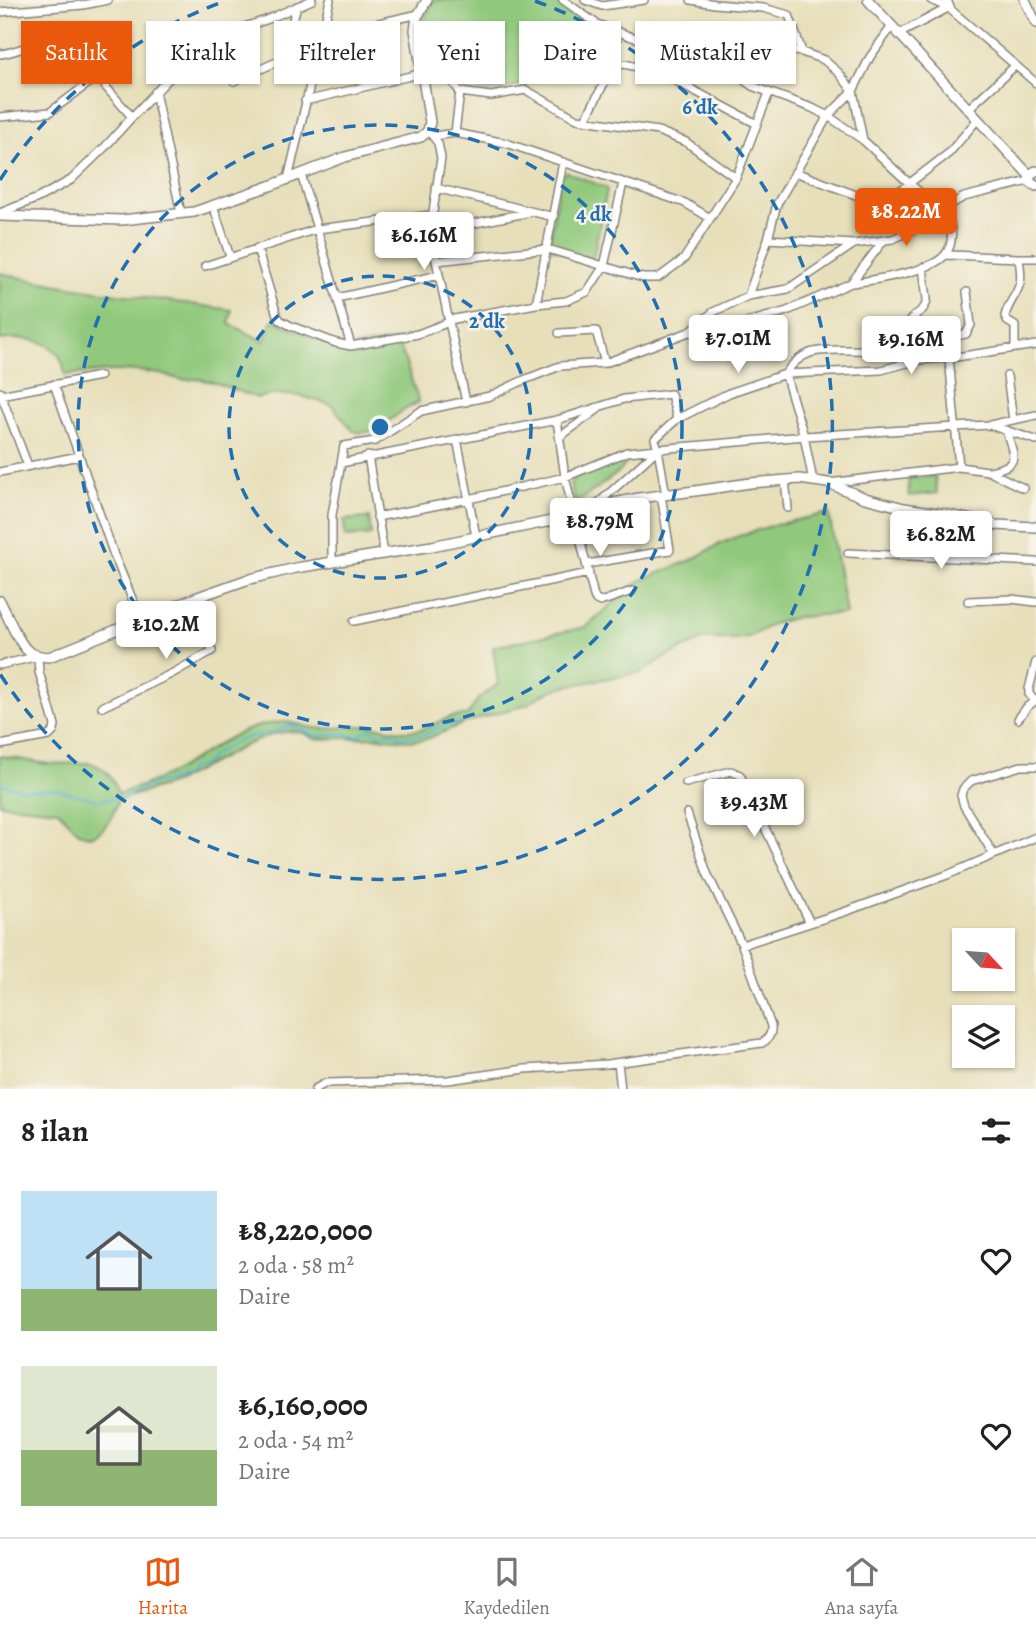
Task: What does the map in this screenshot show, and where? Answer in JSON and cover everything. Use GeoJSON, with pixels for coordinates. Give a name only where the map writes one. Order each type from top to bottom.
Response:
{"type":"FeatureCollection","features":[{"type":"Feature","properties":{"kind":"street"},"geometry":{"type":"LineString","coordinates":[[0,12],[83,5],[108,0]]}},
{"type":"Feature","properties":{"kind":"street"},"geometry":{"type":"LineString","coordinates":[[0,215],[71,180],[197,49],[222,34],[266,20],[312,0]]}},
{"type":"Feature","properties":{"kind":"street"},"geometry":{"type":"LineString","coordinates":[[325,21],[330,0]]}},
{"type":"Feature","properties":{"kind":"street"},"geometry":{"type":"LineString","coordinates":[[417,21],[427,0]]}},
{"type":"Feature","properties":{"kind":"street"},"geometry":{"type":"LineString","coordinates":[[564,0],[597,24],[635,38]]}},
{"type":"Feature","properties":{"kind":"street"},"geometry":{"type":"LineString","coordinates":[[585,0],[602,6],[644,0]]}},
{"type":"Feature","properties":{"kind":"street"},"geometry":{"type":"LineString","coordinates":[[691,0],[763,8],[789,15],[802,52]]}},
{"type":"Feature","properties":{"kind":"street"},"geometry":{"type":"LineString","coordinates":[[868,0],[1033,180]]}},
{"type":"Feature","properties":{"kind":"street"},"geometry":{"type":"LineString","coordinates":[[931,0],[949,6],[1036,83]]}},
{"type":"Feature","properties":{"kind":"street"},"geometry":{"type":"LineString","coordinates":[[1025,0],[1036,23]]}},
{"type":"Feature","properties":{"kind":"street"},"geometry":{"type":"LineString","coordinates":[[260,69],[281,60],[297,6]]}},
{"type":"Feature","properties":{"kind":"street"},"geometry":{"type":"LineString","coordinates":[[899,34],[949,6]]}},
{"type":"Feature","properties":{"kind":"street"},"geometry":{"type":"LineString","coordinates":[[388,21],[419,14]]}},
{"type":"Feature","properties":{"kind":"street"},"geometry":{"type":"LineString","coordinates":[[748,296],[777,204],[828,117],[853,91],[870,57],[892,26]]}},
{"type":"Feature","properties":{"kind":"street"},"geometry":{"type":"LineString","coordinates":[[0,54],[21,50]]}},
{"type":"Feature","properties":{"kind":"street"},"geometry":{"type":"LineString","coordinates":[[796,51],[824,60],[853,91],[863,140]]}},
{"type":"Feature","properties":{"kind":"street"},"geometry":{"type":"LineString","coordinates":[[621,65],[651,70],[757,124]]}},
{"type":"Feature","properties":{"kind":"street"},"geometry":{"type":"LineString","coordinates":[[968,108],[1015,66]]}},
{"type":"Feature","properties":{"kind":"street"},"geometry":{"type":"LineString","coordinates":[[305,102],[414,75]]}},
{"type":"Feature","properties":{"kind":"street"},"geometry":{"type":"LineString","coordinates":[[0,117],[50,112],[88,84]]}},
{"type":"Feature","properties":{"kind":"street"},"geometry":{"type":"LineString","coordinates":[[103,84],[132,117]]}},
{"type":"Feature","properties":{"kind":"street"},"geometry":{"type":"LineString","coordinates":[[288,179],[309,84]]}},
{"type":"Feature","properties":{"kind":"street"},"geometry":{"type":"LineString","coordinates":[[425,84],[431,134],[438,143],[441,158],[430,232],[466,401]]}},
{"type":"Feature","properties":{"kind":"street"},"geometry":{"type":"LineString","coordinates":[[454,84],[460,92],[455,133]]}},
{"type":"Feature","properties":{"kind":"street"},"geometry":{"type":"LineString","coordinates":[[585,120],[604,84]]}},
{"type":"Feature","properties":{"kind":"street"},"geometry":{"type":"LineString","coordinates":[[749,84],[812,108],[828,117],[863,140],[910,184],[944,209],[950,219],[952,231],[946,255]]}},
{"type":"Feature","properties":{"kind":"street"},"geometry":{"type":"LineString","coordinates":[[460,92],[491,96],[526,90],[577,119],[658,131],[686,142],[736,178]]}},
{"type":"Feature","properties":{"kind":"street"},"geometry":{"type":"LineString","coordinates":[[155,92],[181,214]]}},
{"type":"Feature","properties":{"kind":"street"},"geometry":{"type":"LineString","coordinates":[[436,261],[548,249],[643,278],[658,278],[684,259],[736,178],[769,93]]}},
{"type":"Feature","properties":{"kind":"street"},"geometry":{"type":"LineString","coordinates":[[795,172],[877,203],[885,202],[948,153],[978,119]]}},
{"type":"Feature","properties":{"kind":"street"},"geometry":{"type":"LineString","coordinates":[[0,215],[122,220],[194,212],[345,157],[431,134],[455,133],[506,143],[685,203],[710,218]]}},
{"type":"Feature","properties":{"kind":"street"},"geometry":{"type":"LineString","coordinates":[[537,304],[563,162]]}},
{"type":"Feature","properties":{"kind":"street"},"geometry":{"type":"LineString","coordinates":[[1033,180],[1036,163]]}},
{"type":"Feature","properties":{"kind":"street"},"geometry":{"type":"LineString","coordinates":[[301,174],[351,346]]}},
{"type":"Feature","properties":{"kind":"street"},"geometry":{"type":"LineString","coordinates":[[768,239],[854,244],[893,239],[929,222],[964,197],[1033,180]]}},
{"type":"Feature","properties":{"kind":"street"},"geometry":{"type":"LineString","coordinates":[[257,248],[280,320],[336,343],[351,346],[418,334],[449,321],[537,304],[566,302],[587,292],[604,265],[623,183]]}},
{"type":"Feature","properties":{"kind":"street"},"geometry":{"type":"LineString","coordinates":[[436,188],[554,217]]}},
{"type":"Feature","properties":{"kind":"street"},"geometry":{"type":"LineString","coordinates":[[213,205],[230,257]]}},
{"type":"Feature","properties":{"kind":"street"},"geometry":{"type":"LineString","coordinates":[[430,232],[530,213]]}},
{"type":"Feature","properties":{"kind":"street"},"geometry":{"type":"LineString","coordinates":[[205,266],[317,229],[432,215]]}},
{"type":"Feature","properties":{"kind":"street"},"geometry":{"type":"LineString","coordinates":[[851,284],[884,240]]}},
{"type":"Feature","properties":{"kind":"street"},"geometry":{"type":"LineString","coordinates":[[332,562],[332,514],[344,446],[375,441],[421,411],[490,396],[560,366],[605,363],[689,332],[713,312],[748,296],[788,289],[854,244]]}},
{"type":"Feature","properties":{"kind":"street"},"geometry":{"type":"LineString","coordinates":[[689,332],[705,334],[787,311],[851,284],[891,277],[929,265],[946,255],[1036,258]]}},
{"type":"Feature","properties":{"kind":"street"},"geometry":{"type":"LineString","coordinates":[[1015,348],[1015,327],[1004,316],[1020,284],[1019,259]]}},
{"type":"Feature","properties":{"kind":"street"},"geometry":{"type":"LineString","coordinates":[[923,267],[927,299],[923,309],[911,319],[910,325],[915,330],[936,336],[966,334],[971,325],[967,292]]}},
{"type":"Feature","properties":{"kind":"street"},"geometry":{"type":"LineString","coordinates":[[337,298],[439,275]]}},
{"type":"Feature","properties":{"kind":"street"},"geometry":{"type":"LineString","coordinates":[[559,333],[596,331],[605,363]]}},
{"type":"Feature","properties":{"kind":"street"},"geometry":{"type":"LineString","coordinates":[[587,564],[670,550],[655,439],[677,419],[729,393],[785,374],[881,370],[918,360],[1036,345]]}},
{"type":"Feature","properties":{"kind":"street"},"geometry":{"type":"LineString","coordinates":[[785,374],[801,357],[812,352],[855,350],[889,354],[909,362]]}},
{"type":"Feature","properties":{"kind":"street"},"geometry":{"type":"LineString","coordinates":[[949,358],[959,467]]}},
{"type":"Feature","properties":{"kind":"street"},"geometry":{"type":"LineString","coordinates":[[785,374],[804,436],[813,481]]}},
{"type":"Feature","properties":{"kind":"street"},"geometry":{"type":"LineString","coordinates":[[28,466],[1,393],[100,376]]}},
{"type":"Feature","properties":{"kind":"street"},"geometry":{"type":"LineString","coordinates":[[1007,376],[1013,420]]}},
{"type":"Feature","properties":{"kind":"street"},"geometry":{"type":"LineString","coordinates":[[54,384],[114,555],[141,620]]}},
{"type":"Feature","properties":{"kind":"street"},"geometry":{"type":"LineString","coordinates":[[341,463],[557,420],[625,398],[671,394],[677,419]]}},
{"type":"Feature","properties":{"kind":"street"},"geometry":{"type":"LineString","coordinates":[[561,436],[606,405]]}},
{"type":"Feature","properties":{"kind":"street"},"geometry":{"type":"LineString","coordinates":[[377,517],[565,477],[627,452],[804,436],[989,425],[1036,415]]}},
{"type":"Feature","properties":{"kind":"street"},"geometry":{"type":"LineString","coordinates":[[557,420],[565,477],[594,596],[598,601],[632,591]]}},
{"type":"Feature","properties":{"kind":"street"},"geometry":{"type":"LineString","coordinates":[[989,425],[1036,440]]}},
{"type":"Feature","properties":{"kind":"street"},"geometry":{"type":"LineString","coordinates":[[988,471],[1009,466],[1013,462],[1006,430]]}},
{"type":"Feature","properties":{"kind":"street"},"geometry":{"type":"LineString","coordinates":[[457,439],[475,536]]}},
{"type":"Feature","properties":{"kind":"street"},"geometry":{"type":"LineString","coordinates":[[594,508],[658,449]]}},
{"type":"Feature","properties":{"kind":"street"},"geometry":{"type":"LineString","coordinates":[[0,472],[79,456]]}},
{"type":"Feature","properties":{"kind":"street"},"geometry":{"type":"LineString","coordinates":[[368,456],[383,554]]}},
{"type":"Feature","properties":{"kind":"street"},"geometry":{"type":"LineString","coordinates":[[828,483],[959,467],[988,471],[1023,488]]}},
{"type":"Feature","properties":{"kind":"street"},"geometry":{"type":"LineString","coordinates":[[0,665],[49,657],[246,579],[551,521],[639,498],[750,483],[799,479],[828,483],[866,498],[904,508],[995,524],[1036,527]]}},
{"type":"Feature","properties":{"kind":"street"},"geometry":{"type":"LineString","coordinates":[[785,480],[788,508]]}},
{"type":"Feature","properties":{"kind":"street"},"geometry":{"type":"LineString","coordinates":[[848,553],[1036,562]]}},
{"type":"Feature","properties":{"kind":"street"},"geometry":{"type":"LineString","coordinates":[[354,621],[589,573]]}},
{"type":"Feature","properties":{"kind":"street"},"geometry":{"type":"LineString","coordinates":[[102,708],[173,674],[212,651],[195,598]]}},
{"type":"Feature","properties":{"kind":"street"},"geometry":{"type":"LineString","coordinates":[[0,601],[22,646],[38,657]]}},
{"type":"Feature","properties":{"kind":"street"},"geometry":{"type":"LineString","coordinates":[[968,601],[1036,602]]}},
{"type":"Feature","properties":{"kind":"street"},"geometry":{"type":"LineString","coordinates":[[0,745],[49,736],[54,730],[55,725],[39,672],[38,657]]}},
{"type":"Feature","properties":{"kind":"street"},"geometry":{"type":"LineString","coordinates":[[1018,719],[1035,700],[1029,694],[1029,689],[1036,662]]}},
{"type":"Feature","properties":{"kind":"street"},"geometry":{"type":"LineString","coordinates":[[995,855],[961,801],[963,789],[971,781],[1021,765],[1036,766]]}},
{"type":"Feature","properties":{"kind":"street"},"geometry":{"type":"LineString","coordinates":[[686,783],[731,771],[740,775],[810,923]]}},
{"type":"Feature","properties":{"kind":"street"},"geometry":{"type":"LineString","coordinates":[[316,1089],[326,1083],[449,1085],[525,1069],[618,1063],[762,1043],[769,1038],[771,1026],[742,945],[707,873],[687,813]]}},
{"type":"Feature","properties":{"kind":"street"},"geometry":{"type":"LineString","coordinates":[[742,945],[947,875],[1036,837]]}},
{"type":"Feature","properties":{"kind":"street"},"geometry":{"type":"LineString","coordinates":[[618,1063],[621,1089]]}},
{"type":"Feature","properties":{"kind":"green space"},"geometry":{"type":"Polygon","coordinates":[[[433,0],[557,0],[584,21],[519,21],[519,84],[523,84],[489,92],[460,87],[458,84],[505,84],[505,21],[423,21],[433,0]]]}},
{"type":"Feature","properties":{"kind":"green space"},"geometry":{"type":"Polygon","coordinates":[[[567,172],[607,190],[592,262],[549,247],[560,176],[567,172]]]}},
{"type":"Feature","properties":{"kind":"green space"},"geometry":{"type":"Polygon","coordinates":[[[0,273],[232,310],[229,324],[264,341],[272,320],[335,347],[398,340],[419,402],[374,431],[360,433],[353,431],[332,405],[301,396],[275,394],[257,398],[213,382],[182,380],[138,371],[65,375],[63,363],[51,347],[33,340],[0,340],[0,273]]]}},
{"type":"Feature","properties":{"kind":"green space"},"geometry":{"type":"Polygon","coordinates":[[[630,458],[619,472],[578,502],[575,501],[570,483],[575,478],[589,470],[630,458]]]}},
{"type":"Feature","properties":{"kind":"green space"},"geometry":{"type":"Polygon","coordinates":[[[935,476],[937,493],[909,496],[908,479],[935,476]]]}},
{"type":"Feature","properties":{"kind":"green space"},"geometry":{"type":"Polygon","coordinates":[[[829,513],[846,614],[794,618],[772,624],[749,637],[704,639],[642,672],[561,687],[528,704],[464,723],[427,739],[315,739],[292,731],[273,734],[248,744],[174,783],[118,800],[104,827],[93,835],[79,832],[58,810],[0,804],[0,756],[48,764],[90,763],[108,774],[118,794],[170,774],[247,730],[273,723],[284,722],[315,728],[369,726],[411,731],[426,728],[451,717],[467,716],[479,698],[498,684],[493,647],[585,627],[639,581],[689,561],[739,536],[829,513]]]}},
{"type":"Feature","properties":{"kind":"green space"},"geometry":{"type":"Polygon","coordinates":[[[369,518],[371,535],[345,537],[344,520],[369,518]]]}},
{"type":"Feature","properties":{"kind":"waterway"},"geometry":{"type":"LineString","coordinates":[[0,784],[27,790],[54,789],[97,800],[125,798],[147,786],[184,777],[191,768],[204,765],[212,756],[233,743],[292,725],[315,736],[346,733],[359,736],[373,730],[377,734],[392,733],[402,737],[424,735],[445,725],[459,723]]}}]}
